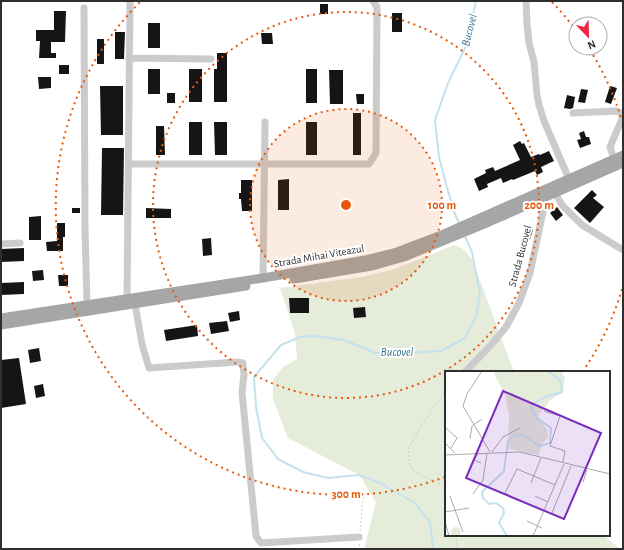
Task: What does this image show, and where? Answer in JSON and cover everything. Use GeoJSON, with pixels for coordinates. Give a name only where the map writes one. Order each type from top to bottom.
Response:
{"type":"FeatureCollection","features":[{"type":"Feature","properties":{"kind":"main road","name":"Strada Mihai Viteazul"},"geometry":{"type":"LineString","coordinates":[[1,325],[372,266],[404,257],[488,219],[542,199],[619,161],[623,155]]}},
{"type":"Feature","properties":{"kind":"main road","name":"Strada Mihai Viteazul"},"geometry":{"type":"LineString","coordinates":[[488,219],[569,179],[619,161]]}},
{"type":"Feature","properties":{"kind":"main road","name":"Strada Mihai Viteazul"},"geometry":{"type":"LineString","coordinates":[[1,318],[310,270],[380,257],[441,239]]}},
{"type":"Feature","properties":{"kind":"street"},"geometry":{"type":"LineString","coordinates":[[127,298],[130,1]]}},
{"type":"Feature","properties":{"kind":"street"},"geometry":{"type":"LineString","coordinates":[[129,164],[369,164],[376,153],[377,7],[373,1]]}},
{"type":"Feature","properties":{"kind":"street"},"geometry":{"type":"LineString","coordinates":[[526,1],[529,44],[534,62],[539,105],[544,121],[569,179]]}},
{"type":"Feature","properties":{"kind":"street"},"geometry":{"type":"LineString","coordinates":[[84,8],[87,305]]}},
{"type":"Feature","properties":{"kind":"street"},"geometry":{"type":"LineString","coordinates":[[129,58],[211,59]]}},
{"type":"Feature","properties":{"kind":"street"},"geometry":{"type":"LineString","coordinates":[[573,113],[616,111],[620,113],[622,119],[610,148],[619,161]]}},
{"type":"Feature","properties":{"kind":"street"},"geometry":{"type":"LineString","coordinates":[[263,278],[265,122]]}},
{"type":"Feature","properties":{"kind":"street"},"geometry":{"type":"LineString","coordinates":[[555,193],[562,205],[578,221],[623,250]]}},
{"type":"Feature","properties":{"kind":"street","name":"Strada Bucovel"},"geometry":{"type":"LineString","coordinates":[[466,371],[506,327],[518,303],[530,272],[543,212],[542,199]]}},
{"type":"Feature","properties":{"kind":"street"},"geometry":{"type":"LineString","coordinates":[[1,244],[20,243]]}},
{"type":"Feature","properties":{"kind":"street"},"geometry":{"type":"LineString","coordinates":[[135,304],[142,344],[149,368],[237,362],[243,363],[244,375],[242,392],[254,521],[256,536],[261,543],[359,538]]}},
{"type":"Feature","properties":{"kind":"path"},"geometry":{"type":"LineString","coordinates":[[445,391],[428,416],[409,449],[409,462],[413,471],[436,481],[445,489]]}},
{"type":"Feature","properties":{"kind":"path"},"geometry":{"type":"LineString","coordinates":[[360,549],[359,538],[365,492]]}},
{"type":"Feature","properties":{"kind":"path"},"geometry":{"type":"LineString","coordinates":[[456,536],[457,549]]}},
{"type":"Feature","properties":{"kind":"green space"},"geometry":{"type":"Polygon","coordinates":[[[454,245],[462,248],[472,259],[514,371],[445,371],[445,536],[604,536],[620,549],[364,549],[376,502],[359,475],[288,438],[273,399],[273,380],[283,367],[297,359],[295,333],[280,288],[362,277],[395,269],[454,245]]]}},
{"type":"Feature","properties":{"kind":"building"},"geometry":{"type":"Polygon","coordinates":[[[320,4],[328,4],[328,14],[320,14],[320,4]]]}},
{"type":"Feature","properties":{"kind":"building"},"geometry":{"type":"Polygon","coordinates":[[[54,11],[66,11],[65,42],[51,42],[51,53],[56,53],[56,58],[39,58],[40,41],[36,41],[36,30],[54,30],[54,11]]]}},
{"type":"Feature","properties":{"kind":"building"},"geometry":{"type":"Polygon","coordinates":[[[392,13],[402,13],[402,32],[392,32],[392,13]]]}},
{"type":"Feature","properties":{"kind":"building"},"geometry":{"type":"Polygon","coordinates":[[[148,23],[160,23],[160,48],[148,48],[148,23]]]}},
{"type":"Feature","properties":{"kind":"building"},"geometry":{"type":"Polygon","coordinates":[[[115,32],[125,32],[124,59],[115,59],[115,32]]]}},
{"type":"Feature","properties":{"kind":"building"},"geometry":{"type":"Polygon","coordinates":[[[261,33],[272,33],[273,44],[262,44],[261,33]]]}},
{"type":"Feature","properties":{"kind":"building"},"geometry":{"type":"Polygon","coordinates":[[[97,39],[104,39],[104,64],[97,64],[97,39]]]}},
{"type":"Feature","properties":{"kind":"building"},"geometry":{"type":"Polygon","coordinates":[[[217,53],[227,53],[227,102],[214,102],[214,69],[217,69],[217,53]]]}},
{"type":"Feature","properties":{"kind":"building"},"geometry":{"type":"Polygon","coordinates":[[[59,65],[69,65],[69,74],[59,74],[59,65]]]}},
{"type":"Feature","properties":{"kind":"building"},"geometry":{"type":"Polygon","coordinates":[[[148,69],[160,69],[160,94],[148,94],[148,69]]]}},
{"type":"Feature","properties":{"kind":"building"},"geometry":{"type":"Polygon","coordinates":[[[189,69],[202,69],[202,102],[189,102],[189,69]]]}},
{"type":"Feature","properties":{"kind":"building"},"geometry":{"type":"Polygon","coordinates":[[[306,69],[317,69],[317,103],[306,103],[306,69]]]}},
{"type":"Feature","properties":{"kind":"building"},"geometry":{"type":"Polygon","coordinates":[[[329,70],[343,70],[343,104],[330,104],[329,70]]]}},
{"type":"Feature","properties":{"kind":"building"},"geometry":{"type":"Polygon","coordinates":[[[38,77],[51,77],[51,88],[39,89],[38,77]]]}},
{"type":"Feature","properties":{"kind":"building"},"geometry":{"type":"Polygon","coordinates":[[[100,86],[123,86],[123,135],[101,135],[100,86]]]}},
{"type":"Feature","properties":{"kind":"building"},"geometry":{"type":"Polygon","coordinates":[[[610,86],[617,88],[611,104],[605,102],[610,86]]]}},
{"type":"Feature","properties":{"kind":"building"},"geometry":{"type":"Polygon","coordinates":[[[581,89],[588,90],[585,103],[578,102],[581,89]]]}},
{"type":"Feature","properties":{"kind":"building"},"geometry":{"type":"Polygon","coordinates":[[[167,93],[175,93],[175,103],[167,103],[167,93]]]}},
{"type":"Feature","properties":{"kind":"building"},"geometry":{"type":"Polygon","coordinates":[[[356,94],[364,94],[364,104],[357,104],[356,94]]]}},
{"type":"Feature","properties":{"kind":"building"},"geometry":{"type":"Polygon","coordinates":[[[567,95],[575,97],[573,108],[570,109],[564,108],[567,95]]]}},
{"type":"Feature","properties":{"kind":"building"},"geometry":{"type":"Polygon","coordinates":[[[353,113],[361,113],[361,155],[353,155],[353,113]]]}},
{"type":"Feature","properties":{"kind":"building"},"geometry":{"type":"Polygon","coordinates":[[[189,122],[202,122],[202,155],[189,155],[189,122]]]}},
{"type":"Feature","properties":{"kind":"building"},"geometry":{"type":"Polygon","coordinates":[[[214,122],[227,122],[227,155],[215,155],[214,122]]]}},
{"type":"Feature","properties":{"kind":"building"},"geometry":{"type":"Polygon","coordinates":[[[306,122],[317,122],[317,155],[306,155],[306,122]]]}},
{"type":"Feature","properties":{"kind":"building"},"geometry":{"type":"Polygon","coordinates":[[[156,126],[164,126],[165,155],[156,155],[156,126]]]}},
{"type":"Feature","properties":{"kind":"building"},"geometry":{"type":"Polygon","coordinates":[[[584,131],[586,137],[589,137],[591,144],[580,148],[577,140],[581,139],[579,133],[584,131]]]}},
{"type":"Feature","properties":{"kind":"building"},"geometry":{"type":"Polygon","coordinates":[[[520,141],[522,144],[524,143],[531,157],[549,151],[554,161],[541,167],[543,172],[537,175],[535,171],[503,183],[501,178],[487,184],[488,187],[479,191],[474,179],[486,173],[485,170],[493,167],[495,171],[520,160],[513,145],[520,141]]]}},
{"type":"Feature","properties":{"kind":"building"},"geometry":{"type":"Polygon","coordinates":[[[102,148],[124,148],[123,215],[101,215],[102,148]]]}},
{"type":"Feature","properties":{"kind":"building"},"geometry":{"type":"Polygon","coordinates":[[[289,179],[289,210],[278,210],[278,180],[289,179]]]}},
{"type":"Feature","properties":{"kind":"building"},"geometry":{"type":"Polygon","coordinates":[[[241,180],[252,180],[252,211],[242,211],[241,199],[239,199],[239,193],[241,193],[241,180]]]}},
{"type":"Feature","properties":{"kind":"building"},"geometry":{"type":"Polygon","coordinates":[[[592,190],[597,195],[593,198],[604,207],[590,223],[574,208],[592,190]]]}},
{"type":"Feature","properties":{"kind":"building"},"geometry":{"type":"Polygon","coordinates":[[[557,207],[563,215],[556,221],[550,213],[557,207]]]}},
{"type":"Feature","properties":{"kind":"building"},"geometry":{"type":"Polygon","coordinates":[[[72,208],[80,208],[80,213],[72,213],[72,208]]]}},
{"type":"Feature","properties":{"kind":"building"},"geometry":{"type":"Polygon","coordinates":[[[146,208],[171,209],[171,218],[146,218],[146,208]]]}},
{"type":"Feature","properties":{"kind":"building"},"geometry":{"type":"Polygon","coordinates":[[[41,216],[41,240],[29,240],[29,217],[41,216]]]}},
{"type":"Feature","properties":{"kind":"building"},"geometry":{"type":"Polygon","coordinates":[[[57,223],[65,223],[63,251],[47,251],[46,242],[57,241],[57,223]]]}},
{"type":"Feature","properties":{"kind":"building"},"geometry":{"type":"Polygon","coordinates":[[[525,227],[533,230],[530,239],[522,237],[525,227]]]}},
{"type":"Feature","properties":{"kind":"building"},"geometry":{"type":"Polygon","coordinates":[[[211,238],[212,255],[203,256],[202,239],[211,238]]]}},
{"type":"Feature","properties":{"kind":"building"},"geometry":{"type":"Polygon","coordinates":[[[24,248],[24,261],[1,262],[1,249],[24,248]]]}},
{"type":"Feature","properties":{"kind":"building"},"geometry":{"type":"Polygon","coordinates":[[[43,270],[44,280],[33,281],[32,271],[43,270]]]}},
{"type":"Feature","properties":{"kind":"building"},"geometry":{"type":"Polygon","coordinates":[[[58,275],[68,275],[68,286],[59,286],[58,275]]]}},
{"type":"Feature","properties":{"kind":"building"},"geometry":{"type":"Polygon","coordinates":[[[24,282],[24,294],[1,295],[1,283],[24,282]]]}},
{"type":"Feature","properties":{"kind":"building"},"geometry":{"type":"Polygon","coordinates":[[[289,298],[309,298],[309,313],[290,313],[289,298]]]}},
{"type":"Feature","properties":{"kind":"building"},"geometry":{"type":"Polygon","coordinates":[[[365,307],[366,317],[354,318],[353,308],[365,307]]]}},
{"type":"Feature","properties":{"kind":"building"},"geometry":{"type":"Polygon","coordinates":[[[239,311],[240,320],[230,322],[228,313],[239,311]]]}},
{"type":"Feature","properties":{"kind":"building"},"geometry":{"type":"Polygon","coordinates":[[[227,321],[229,331],[211,334],[209,323],[227,321]]]}},
{"type":"Feature","properties":{"kind":"building"},"geometry":{"type":"Polygon","coordinates":[[[197,325],[198,336],[166,341],[164,330],[197,325]]]}},
{"type":"Feature","properties":{"kind":"building"},"geometry":{"type":"Polygon","coordinates":[[[39,348],[41,361],[30,363],[28,350],[39,348]]]}},
{"type":"Feature","properties":{"kind":"building"},"geometry":{"type":"Polygon","coordinates":[[[19,358],[26,404],[1,408],[1,360],[19,358]]]}},
{"type":"Feature","properties":{"kind":"building"},"geometry":{"type":"Polygon","coordinates":[[[43,384],[45,396],[36,398],[34,386],[43,384]]]}},
{"type":"Feature","properties":{"kind":"waterway","name":"Bucovel"},"geometry":{"type":"LineString","coordinates":[[460,225],[455,214],[439,157],[435,120],[448,83],[466,46],[476,1]]}},
{"type":"Feature","properties":{"kind":"waterway","name":"Bucovel"},"geometry":{"type":"LineString","coordinates":[[431,549],[433,547],[430,522],[415,503],[380,483],[359,475],[328,478],[303,472],[278,459],[262,438],[256,407],[254,377],[281,345],[300,337],[315,336],[344,340],[376,353],[441,351],[465,338],[476,317],[480,293],[472,252],[464,234]]}}]}
